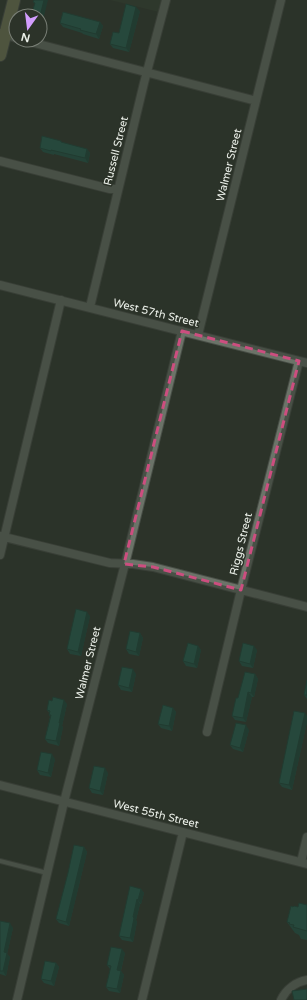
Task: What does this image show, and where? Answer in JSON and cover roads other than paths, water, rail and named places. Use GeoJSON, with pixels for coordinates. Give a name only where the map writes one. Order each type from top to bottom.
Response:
{"type":"FeatureCollection","features":[{"type":"Feature","properties":{"kind":"street"},"geometry":{"type":"LineString","coordinates":[[0,55],[7,35],[14,0]]}},
{"type":"Feature","properties":{"kind":"street","name":"Russell Street"},"geometry":{"type":"LineString","coordinates":[[90,307],[166,0]]}},
{"type":"Feature","properties":{"kind":"street","name":"Walmer Street"},"geometry":{"type":"LineString","coordinates":[[198,335],[281,0]]}},
{"type":"Feature","properties":{"kind":"street"},"geometry":{"type":"LineString","coordinates":[[48,47],[256,101]]}},
{"type":"Feature","properties":{"kind":"street"},"geometry":{"type":"LineString","coordinates":[[0,161],[110,189],[118,189]]}},
{"type":"Feature","properties":{"kind":"street","name":"West 57th Street"},"geometry":{"type":"LineString","coordinates":[[0,285],[303,362]]}},
{"type":"Feature","properties":{"kind":"street"},"geometry":{"type":"LineString","coordinates":[[0,555],[2,536],[61,300]]}},
{"type":"Feature","properties":{"kind":"street","name":"Walmer Street"},"geometry":{"type":"LineString","coordinates":[[17,1000],[64,802],[182,331]]}},
{"type":"Feature","properties":{"kind":"street","name":"Riggs Street"},"geometry":{"type":"LineString","coordinates":[[206,732],[241,590],[303,362]]}},
{"type":"Feature","properties":{"kind":"street"},"geometry":{"type":"LineString","coordinates":[[2,536],[110,563],[153,567],[307,607]]}},
{"type":"Feature","properties":{"kind":"street","name":"West 55th Street"},"geometry":{"type":"LineString","coordinates":[[0,785],[304,863]]}},
{"type":"Feature","properties":{"kind":"street"},"geometry":{"type":"LineString","coordinates":[[142,1000],[183,832]]}},
{"type":"Feature","properties":{"kind":"street"},"geometry":{"type":"LineString","coordinates":[[304,863],[307,837]]}},
{"type":"Feature","properties":{"kind":"street"},"geometry":{"type":"LineString","coordinates":[[280,1000],[292,986],[301,981],[307,980]]}},
{"type":"Feature","properties":{"kind":"lane"},"geometry":{"type":"LineString","coordinates":[[0,860],[47,873]]}}]}
